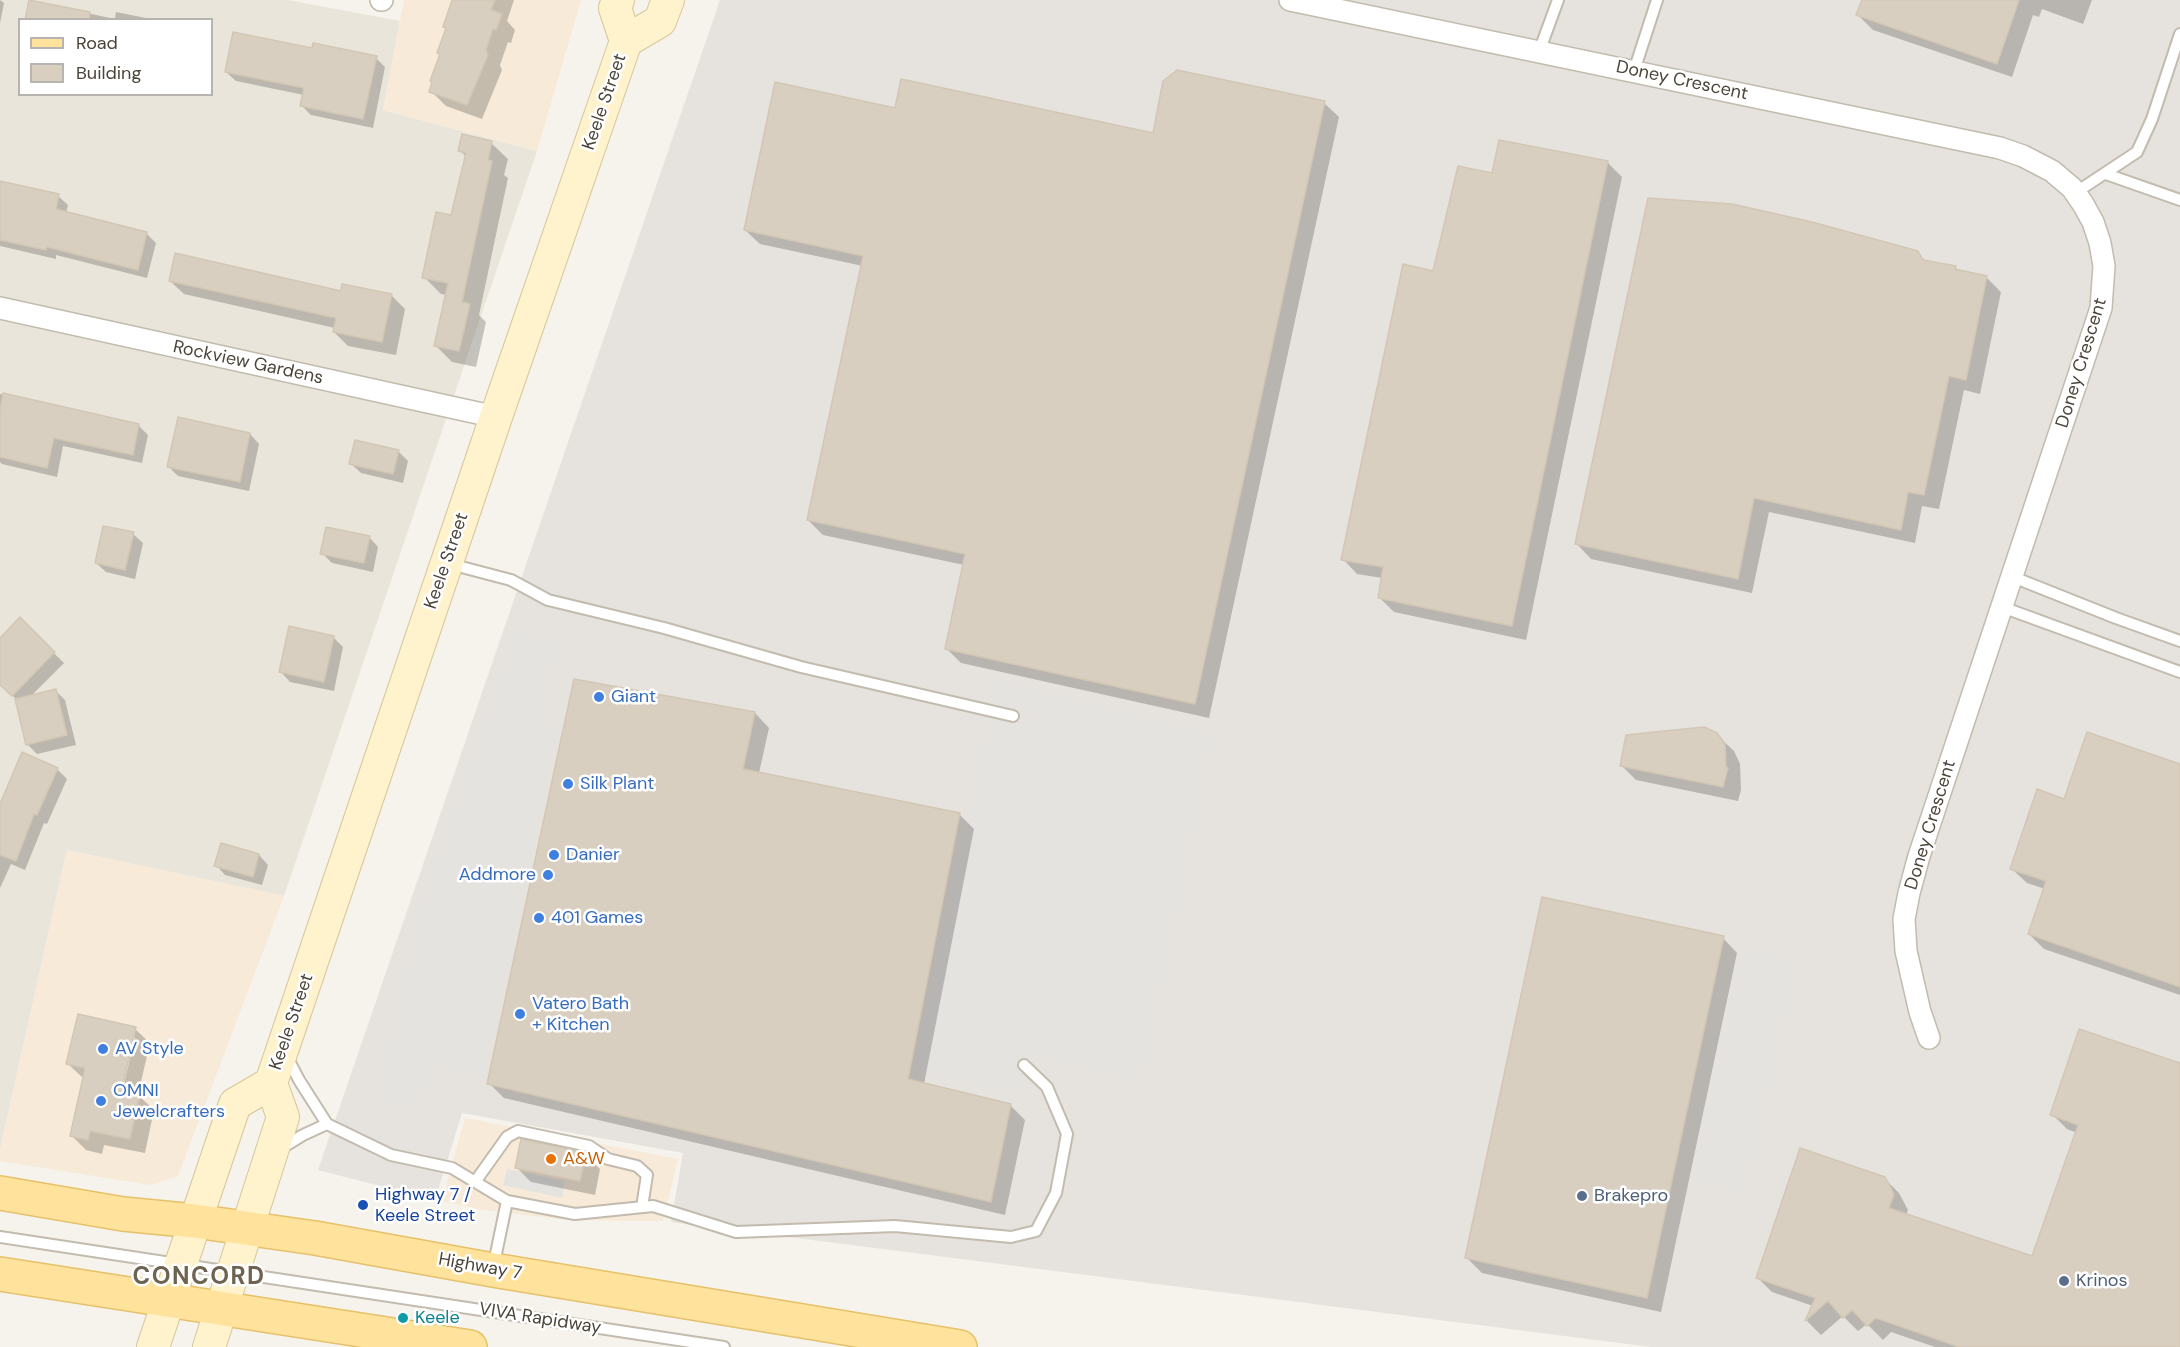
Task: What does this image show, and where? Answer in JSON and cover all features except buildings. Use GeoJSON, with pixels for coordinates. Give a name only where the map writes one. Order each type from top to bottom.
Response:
{"type":"FeatureCollection","features":[{"type":"Feature","properties":{"kind":"main road","name":"Keele Street"},"geometry":{"type":"LineString","coordinates":[[209,1347],[283,1117],[271,1083],[626,41],[615,8],[618,0]]}},
{"type":"Feature","properties":{"kind":"main road","name":"Keele Street"},"geometry":{"type":"LineString","coordinates":[[626,41],[660,21],[668,0]]}},
{"type":"Feature","properties":{"kind":"main road","name":"Keele Street"},"geometry":{"type":"LineString","coordinates":[[153,1347],[167,1299],[235,1104],[271,1083]]}},
{"type":"Feature","properties":{"kind":"main road","name":"Highway 7"},"geometry":{"type":"LineString","coordinates":[[0,1193],[123,1214],[195,1221],[315,1238],[493,1270],[960,1347]]}},
{"type":"Feature","properties":{"kind":"main road"},"geometry":{"type":"LineString","coordinates":[[0,1274],[470,1347]]}},
{"type":"Feature","properties":{"kind":"street","name":"Doney Crescent"},"geometry":{"type":"LineString","coordinates":[[1290,0],[2000,148],[2041,164],[2058,175],[2075,193],[2093,222],[2104,266],[2101,308],[1915,867],[1904,919],[1911,980],[1929,1038]]}},
{"type":"Feature","properties":{"kind":"street","name":"Rockview Gardens"},"geometry":{"type":"LineString","coordinates":[[0,308],[496,417]]}},
{"type":"Feature","properties":{"kind":"lane"},"geometry":{"type":"LineString","coordinates":[[1539,52],[1558,0]]}},
{"type":"Feature","properties":{"kind":"lane"},"geometry":{"type":"LineString","coordinates":[[1634,71],[1657,0]]}},
{"type":"Feature","properties":{"kind":"lane"},"geometry":{"type":"LineString","coordinates":[[2075,193],[2138,152],[2152,119],[2180,34]]}},
{"type":"Feature","properties":{"kind":"lane"},"geometry":{"type":"LineString","coordinates":[[2106,174],[2180,200]]}},
{"type":"Feature","properties":{"kind":"lane"},"geometry":{"type":"LineString","coordinates":[[447,563],[511,580],[548,600],[664,628],[801,667],[1013,716]]}},
{"type":"Feature","properties":{"kind":"lane"},"geometry":{"type":"LineString","coordinates":[[2013,578],[2180,641]]}},
{"type":"Feature","properties":{"kind":"lane"},"geometry":{"type":"LineString","coordinates":[[2002,607],[2180,672]]}},
{"type":"Feature","properties":{"kind":"lane"},"geometry":{"type":"LineString","coordinates":[[283,1048],[299,1080],[327,1124],[391,1155],[452,1168],[507,1201],[575,1214],[653,1206],[736,1232],[895,1226],[1011,1237],[1036,1231],[1056,1193],[1067,1134],[1047,1087],[1024,1065]]}},
{"type":"Feature","properties":{"kind":"lane"},"geometry":{"type":"LineString","coordinates":[[270,1155],[303,1135],[327,1124]]}},
{"type":"Feature","properties":{"kind":"lane"},"geometry":{"type":"LineString","coordinates":[[475,1182],[507,1137],[518,1131],[589,1146],[608,1159],[637,1166],[647,1175],[642,1207]]}},
{"type":"Feature","properties":{"kind":"lane"},"geometry":{"type":"LineString","coordinates":[[493,1270],[507,1201]]}},
{"type":"Feature","properties":{"kind":"lane","name":"VIVA Rapidway"},"geometry":{"type":"LineString","coordinates":[[0,1237],[724,1347]]}},
{"type":"Feature","properties":{"kind":"shaded area"},"geometry":{"type":"Polygon","coordinates":[[[0,0],[288,0],[400,21],[383,110],[537,151],[284,896],[67,850],[0,1150],[0,0]]]}},
{"type":"Feature","properties":{"kind":"shaded area"},"geometry":{"type":"Polygon","coordinates":[[[404,0],[581,0],[537,151],[383,110],[404,0]]]}},
{"type":"Feature","properties":{"kind":"shaded area"},"geometry":{"type":"Polygon","coordinates":[[[720,0],[2180,0],[2180,1347],[1651,1347],[671,1222],[683,1153],[462,1113],[435,1200],[318,1170],[720,0]]]}},
{"type":"Feature","properties":{"kind":"shaded area"},"geometry":{"type":"Polygon","coordinates":[[[517,629],[557,644],[539,723],[555,727],[480,1078],[432,1064],[418,1110],[379,1102],[417,918],[517,629]]]}},
{"type":"Feature","properties":{"kind":"shaded area"},"geometry":{"type":"Polygon","coordinates":[[[997,679],[1211,734],[1141,1081],[1022,1054],[1016,1093],[914,1072],[997,679]]]}},
{"type":"Feature","properties":{"kind":"shaded area"},"geometry":{"type":"Polygon","coordinates":[[[67,850],[284,896],[178,1176],[150,1185],[0,1161],[0,1150],[67,850]]]}},
{"type":"Feature","properties":{"kind":"shaded area"},"geometry":{"type":"Polygon","coordinates":[[[1739,947],[1796,961],[1744,1192],[1687,1180],[1739,947]]]}},
{"type":"Feature","properties":{"kind":"shaded area"},"geometry":{"type":"Polygon","coordinates":[[[465,1118],[678,1159],[663,1221],[567,1220],[482,1210],[442,1201],[465,1118]]]}},
{"type":"Feature","properties":{"kind":"shaded area"},"geometry":{"type":"Polygon","coordinates":[[[507,1169],[565,1181],[562,1198],[503,1185],[507,1169]]]}},
{"type":"Feature","properties":{"kind":"place","name":"Giant"},"geometry":{"type":"Point","coordinates":[599,697]}},
{"type":"Feature","properties":{"kind":"place","name":"Silk Plant"},"geometry":{"type":"Point","coordinates":[568,784]}},
{"type":"Feature","properties":{"kind":"place","name":"Danier"},"geometry":{"type":"Point","coordinates":[554,855]}},
{"type":"Feature","properties":{"kind":"place","name":"Addmore"},"geometry":{"type":"Point","coordinates":[548,875]}},
{"type":"Feature","properties":{"kind":"place","name":"401 Games"},"geometry":{"type":"Point","coordinates":[539,918]}},
{"type":"Feature","properties":{"kind":"place","name":"Vatero Bath + Kitchen"},"geometry":{"type":"Point","coordinates":[520,1014]}},
{"type":"Feature","properties":{"kind":"place","name":"AV Style"},"geometry":{"type":"Point","coordinates":[103,1049]}},
{"type":"Feature","properties":{"kind":"place","name":"OMNI Jewelcrafters"},"geometry":{"type":"Point","coordinates":[101,1101]}},
{"type":"Feature","properties":{"kind":"place","name":"A&W"},"geometry":{"type":"Point","coordinates":[551,1159]}},
{"type":"Feature","properties":{"kind":"place","name":"Brakepro"},"geometry":{"type":"Point","coordinates":[1582,1196]}},
{"type":"Feature","properties":{"kind":"place","name":"Highway 7 / Keele Street"},"geometry":{"type":"Point","coordinates":[363,1205]}},
{"type":"Feature","properties":{"kind":"place","name":"Krinos"},"geometry":{"type":"Point","coordinates":[2064,1281]}},
{"type":"Feature","properties":{"kind":"place","name":"Keele"},"geometry":{"type":"Point","coordinates":[403,1318]}},
{"type":"Feature","properties":{"kind":"district","name":"CONCORD"},"geometry":{"type":"Point","coordinates":[199,1278]}}]}
